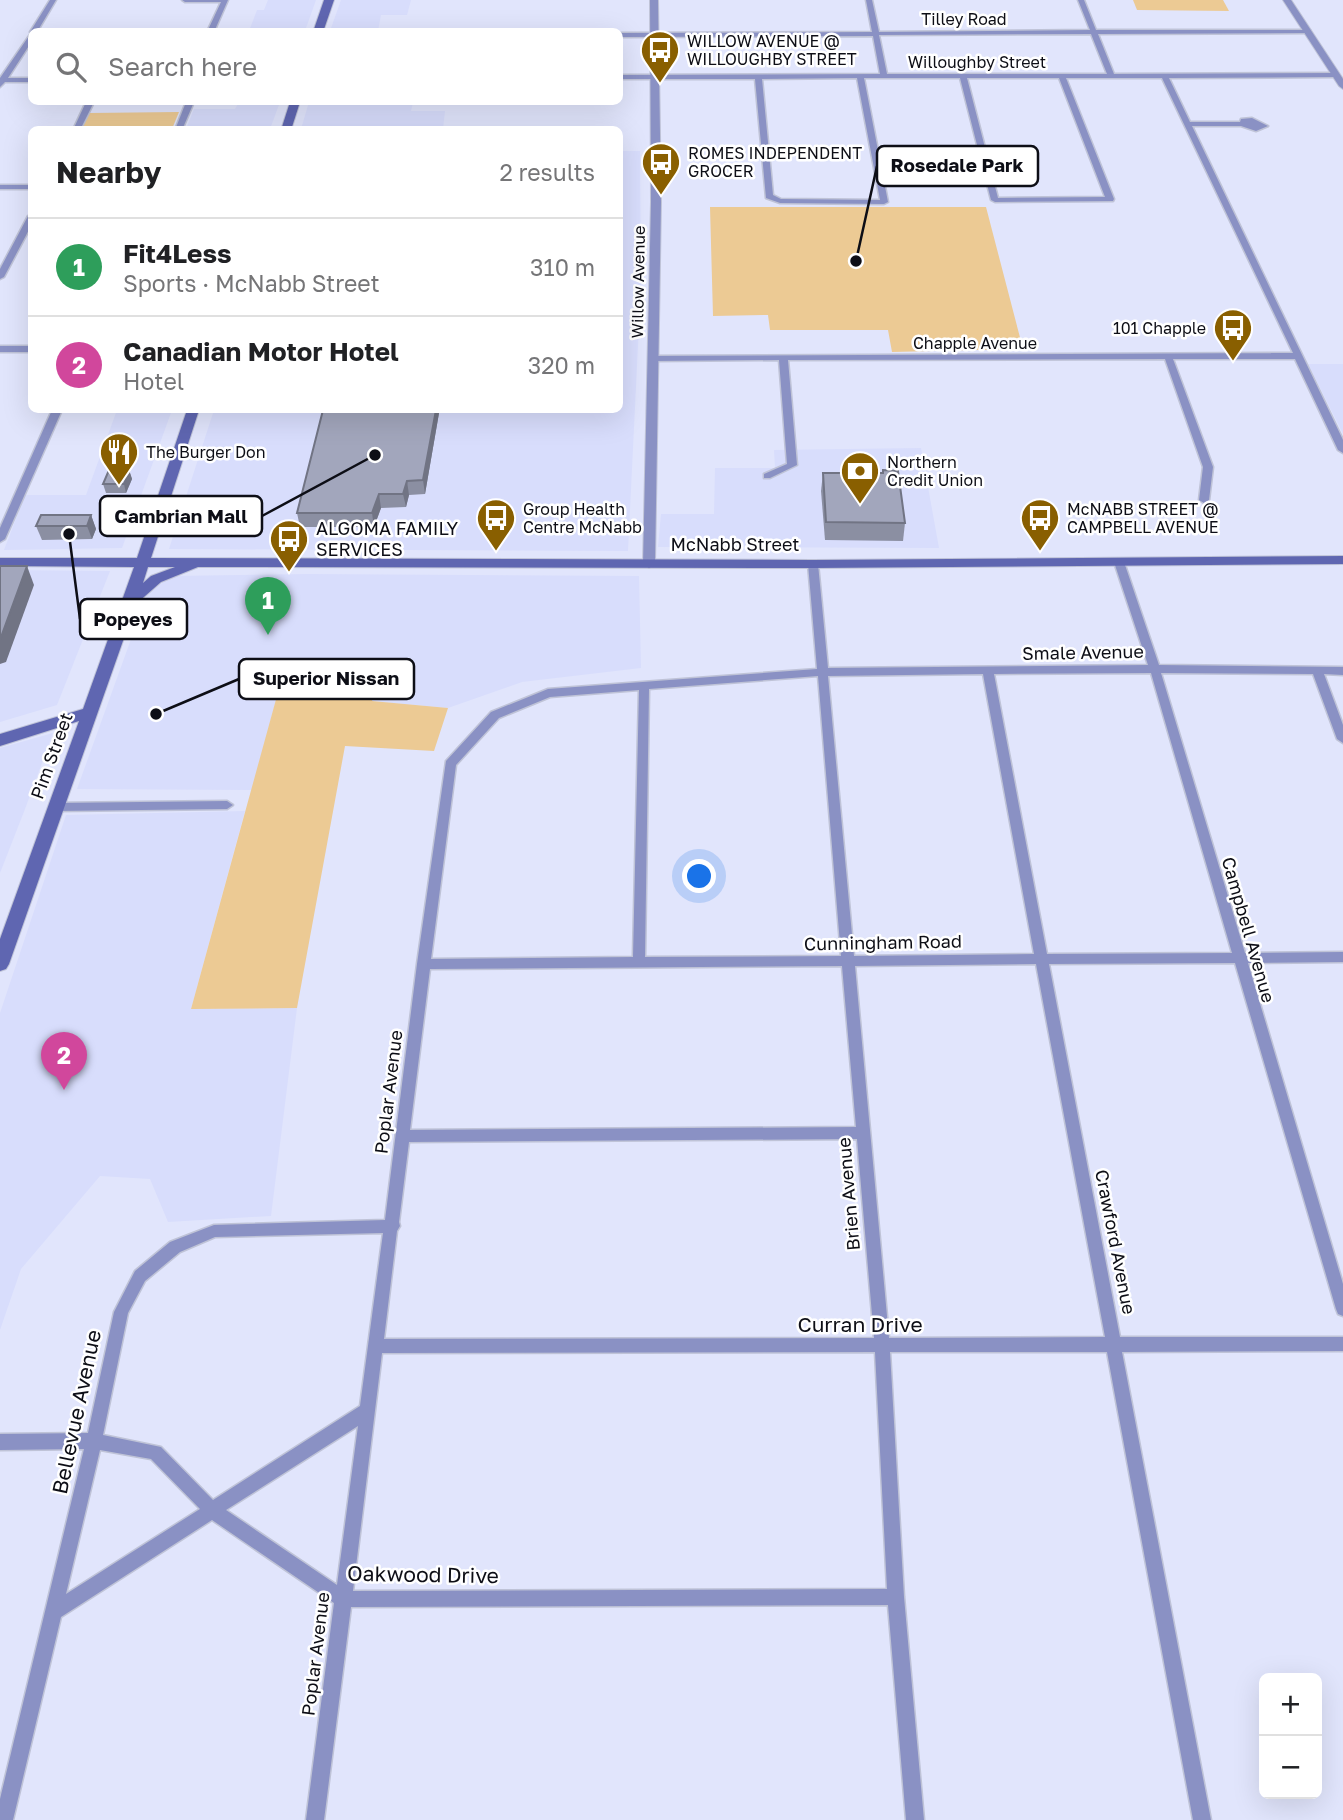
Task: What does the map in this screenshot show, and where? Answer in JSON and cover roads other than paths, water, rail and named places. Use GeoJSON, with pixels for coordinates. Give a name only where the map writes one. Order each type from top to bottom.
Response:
{"type":"FeatureCollection","features":[{"type":"Feature","properties":{"kind":"main road"},"geometry":{"type":"LineString","coordinates":[[319,28],[329,0]]}},
{"type":"Feature","properties":{"kind":"main road"},"geometry":{"type":"LineString","coordinates":[[287,126],[294,105]]}},
{"type":"Feature","properties":{"kind":"main road","name":"Pim Street"},"geometry":{"type":"LineString","coordinates":[[0,964],[129,602],[140,561],[192,413]]}},
{"type":"Feature","properties":{"kind":"main road","name":"McNabb Street"},"geometry":{"type":"LineString","coordinates":[[0,562],[813,564],[1343,560]]}},
{"type":"Feature","properties":{"kind":"main road"},"geometry":{"type":"LineString","coordinates":[[129,602],[156,579],[204,562]]}},
{"type":"Feature","properties":{"kind":"main road"},"geometry":{"type":"LineString","coordinates":[[0,740],[88,713]]}},
{"type":"Feature","properties":{"kind":"street"},"geometry":{"type":"LineString","coordinates":[[36,28],[53,0]]}},
{"type":"Feature","properties":{"kind":"street"},"geometry":{"type":"LineString","coordinates":[[185,0],[225,0],[212,28]]}},
{"type":"Feature","properties":{"kind":"street","name":"Willow Avenue"},"geometry":{"type":"LineString","coordinates":[[649,564],[653,358],[654,0]]}},
{"type":"Feature","properties":{"kind":"street"},"geometry":{"type":"LineString","coordinates":[[869,0],[884,76]]}},
{"type":"Feature","properties":{"kind":"street"},"geometry":{"type":"LineString","coordinates":[[1081,0],[1111,75]]}},
{"type":"Feature","properties":{"kind":"street"},"geometry":{"type":"LineString","coordinates":[[1287,0],[1343,86]]}},
{"type":"Feature","properties":{"kind":"street","name":"Tilley Road"},"geometry":{"type":"LineString","coordinates":[[623,35],[1308,31]]}},
{"type":"Feature","properties":{"kind":"street"},"geometry":{"type":"LineString","coordinates":[[1,82],[28,41]]}},
{"type":"Feature","properties":{"kind":"street"},"geometry":{"type":"LineString","coordinates":[[963,76],[995,200],[1110,199],[1061,75]]}},
{"type":"Feature","properties":{"kind":"street"},"geometry":{"type":"LineString","coordinates":[[1164,75],[1343,450]]}},
{"type":"Feature","properties":{"kind":"street","name":"Willoughby Street"},"geometry":{"type":"LineString","coordinates":[[623,77],[1335,75]]}},
{"type":"Feature","properties":{"kind":"street"},"geometry":{"type":"LineString","coordinates":[[758,76],[769,196],[780,201],[884,202],[860,76]]}},
{"type":"Feature","properties":{"kind":"street"},"geometry":{"type":"LineString","coordinates":[[1,82],[28,80]]}},
{"type":"Feature","properties":{"kind":"street"},"geometry":{"type":"LineString","coordinates":[[78,126],[88,105]]}},
{"type":"Feature","properties":{"kind":"street"},"geometry":{"type":"LineString","coordinates":[[180,126],[189,105]]}},
{"type":"Feature","properties":{"kind":"street"},"geometry":{"type":"LineString","coordinates":[[1188,124],[1243,124]]}},
{"type":"Feature","properties":{"kind":"street"},"geometry":{"type":"LineString","coordinates":[[0,187],[28,187]]}},
{"type":"Feature","properties":{"kind":"street"},"geometry":{"type":"LineString","coordinates":[[0,277],[28,224]]}},
{"type":"Feature","properties":{"kind":"street"},"geometry":{"type":"LineString","coordinates":[[0,349],[28,349]]}},
{"type":"Feature","properties":{"kind":"street"},"geometry":{"type":"LineString","coordinates":[[1168,356],[1208,467],[1204,500]]}},
{"type":"Feature","properties":{"kind":"street","name":"Chapple Avenue"},"geometry":{"type":"LineString","coordinates":[[653,358],[1298,356]]}},
{"type":"Feature","properties":{"kind":"street"},"geometry":{"type":"LineString","coordinates":[[767,476],[792,465],[783,357]]}},
{"type":"Feature","properties":{"kind":"street"},"geometry":{"type":"LineString","coordinates":[[0,540],[56,413]]}},
{"type":"Feature","properties":{"kind":"street","name":"Campbell Avenue"},"geometry":{"type":"LineString","coordinates":[[1119,562],[1155,669],[1237,957],[1343,1309]]}},
{"type":"Feature","properties":{"kind":"street","name":"Brien Avenue"},"geometry":{"type":"LineString","coordinates":[[813,564],[882,1347],[896,1597],[915,1820]]}},
{"type":"Feature","properties":{"kind":"street","name":"Smale Avenue"},"geometry":{"type":"LineString","coordinates":[[823,672],[1155,669],[1343,671]]}},
{"type":"Feature","properties":{"kind":"street"},"geometry":{"type":"LineString","coordinates":[[1317,671],[1343,740]]}},
{"type":"Feature","properties":{"kind":"street","name":"Poplar Avenue"},"geometry":{"type":"LineString","coordinates":[[315,1820],[450,764],[495,715],[548,694],[823,672]]}},
{"type":"Feature","properties":{"kind":"street","name":"Crawford Avenue"},"geometry":{"type":"LineString","coordinates":[[988,672],[1202,1820]]}},
{"type":"Feature","properties":{"kind":"street"},"geometry":{"type":"LineString","coordinates":[[639,962],[644,685]]}},
{"type":"Feature","properties":{"kind":"street"},"geometry":{"type":"LineString","coordinates":[[55,807],[227,805]]}},
{"type":"Feature","properties":{"kind":"street","name":"Cunningham Road"},"geometry":{"type":"LineString","coordinates":[[423,964],[1343,957]]}},
{"type":"Feature","properties":{"kind":"street"},"geometry":{"type":"LineString","coordinates":[[403,1136],[863,1133]]}},
{"type":"Feature","properties":{"kind":"street","name":"Bellevue Avenue"},"geometry":{"type":"LineString","coordinates":[[4,1820],[94,1441],[121,1312],[140,1276],[175,1247],[214,1231],[393,1226]]}},
{"type":"Feature","properties":{"kind":"street","name":"Curran Drive"},"geometry":{"type":"LineString","coordinates":[[377,1346],[1343,1344]]}},
{"type":"Feature","properties":{"kind":"street"},"geometry":{"type":"LineString","coordinates":[[53,1612],[368,1410]]}},
{"type":"Feature","properties":{"kind":"street","name":"Oakwood Drive"},"geometry":{"type":"LineString","coordinates":[[0,1442],[94,1441],[155,1452],[213,1511],[343,1599],[896,1597]]}},
{"type":"Feature","properties":{"kind":"place","name":"WILLOW AVENUE @ WILLOUGHBY STREET"},"geometry":{"type":"Point","coordinates":[660,84]}},
{"type":"Feature","properties":{"kind":"place","name":"ROMES INDEPENDENT GROCER"},"geometry":{"type":"Point","coordinates":[661,196]}},
{"type":"Feature","properties":{"kind":"place","name":"Rosedale Park"},"geometry":{"type":"Point","coordinates":[856,261]}},
{"type":"Feature","properties":{"kind":"place","name":"101 Chapple"},"geometry":{"type":"Point","coordinates":[1233,362]}},
{"type":"Feature","properties":{"kind":"place","name":"Cambrian Mall"},"geometry":{"type":"Point","coordinates":[375,455]}},
{"type":"Feature","properties":{"kind":"place","name":"The Burger Don"},"geometry":{"type":"Point","coordinates":[119,486]}},
{"type":"Feature","properties":{"kind":"place","name":"Northern Credit Union"},"geometry":{"type":"Point","coordinates":[860,505]}},
{"type":"Feature","properties":{"kind":"place","name":"Popeyes"},"geometry":{"type":"Point","coordinates":[69,534]}},
{"type":"Feature","properties":{"kind":"place","name":"Group Health Centre McNabb"},"geometry":{"type":"Point","coordinates":[496,552]}},
{"type":"Feature","properties":{"kind":"place","name":"McNABB STREET @ CAMPBELL AVENUE"},"geometry":{"type":"Point","coordinates":[1040,552]}},
{"type":"Feature","properties":{"kind":"place","name":"ALGOMA FAMILY SERVICES"},"geometry":{"type":"Point","coordinates":[289,573]}},
{"type":"Feature","properties":{"kind":"place","name":"Fit4Less"},"geometry":{"type":"Point","coordinates":[268,635]}},
{"type":"Feature","properties":{"kind":"place","name":"Superior Nissan"},"geometry":{"type":"Point","coordinates":[156,714]}},
{"type":"Feature","properties":{"kind":"place","name":"Canadian Motor Hotel"},"geometry":{"type":"Point","coordinates":[64,1090]}}]}
